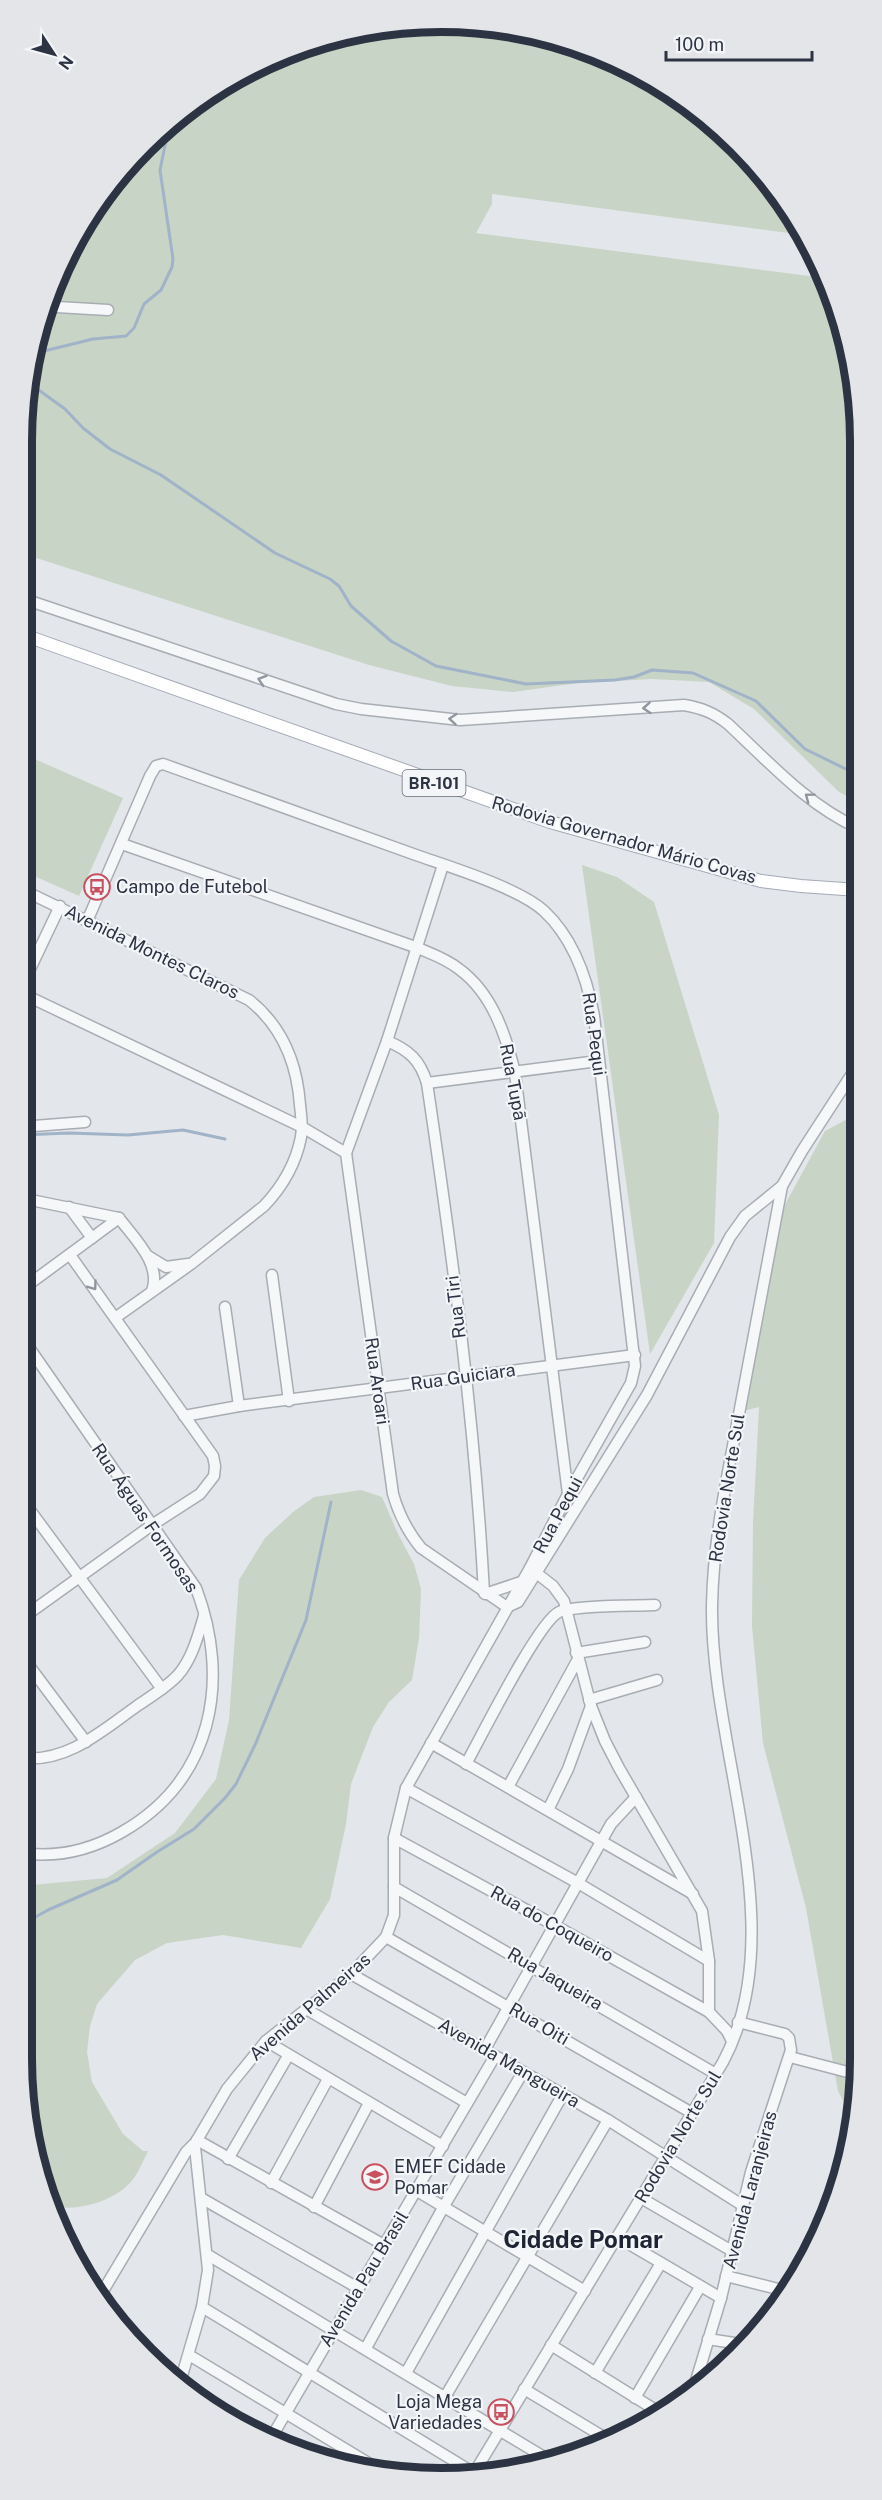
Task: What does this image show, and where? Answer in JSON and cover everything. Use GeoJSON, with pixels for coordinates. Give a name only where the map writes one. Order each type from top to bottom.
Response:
{"type":"FeatureCollection","features":[{"type":"Feature","properties":{"kind":"main road","name":"Rodovia Governador Mário Covas"},"geometry":{"type":"LineString","coordinates":[[32,638],[550,822],[761,881],[850,889]]}},
{"type":"Feature","properties":{"kind":"street"},"geometry":{"type":"LineString","coordinates":[[54,306],[108,310]]}},
{"type":"Feature","properties":{"kind":"street"},"geometry":{"type":"LineString","coordinates":[[32,602],[187,656],[361,710],[460,720],[684,705],[703,709],[717,715],[728,724],[800,790],[825,809],[850,823]]}},
{"type":"Feature","properties":{"kind":"street","name":"Rua Pequi"},"geometry":{"type":"LineString","coordinates":[[122,844],[150,776],[156,766],[164,764],[525,897],[546,913],[578,962],[594,1016],[634,1355],[631,1383],[568,1494],[533,1570]]}},
{"type":"Feature","properties":{"kind":"street"},"geometry":{"type":"LineString","coordinates":[[88,919],[122,844]]}},
{"type":"Feature","properties":{"kind":"street","name":"Rua Tupã"},"geometry":{"type":"LineString","coordinates":[[122,844],[418,948],[458,967],[479,988],[502,1029],[515,1073],[568,1494]]}},
{"type":"Feature","properties":{"kind":"street"},"geometry":{"type":"LineString","coordinates":[[32,998],[302,1127],[346,1153],[418,948],[442,865]]}},
{"type":"Feature","properties":{"kind":"street","name":"Avenida Montes Claros"},"geometry":{"type":"LineString","coordinates":[[32,894],[234,991],[263,1011],[283,1039],[294,1063],[299,1083],[302,1127],[294,1159],[274,1195],[264,1206],[191,1264],[115,1318]]}},
{"type":"Feature","properties":{"kind":"street"},"geometry":{"type":"LineString","coordinates":[[32,965],[60,906]]}},
{"type":"Feature","properties":{"kind":"street","name":"Rua Tiri"},"geometry":{"type":"LineString","coordinates":[[387,1041],[402,1047],[414,1057],[423,1069],[427,1083],[444,1199],[478,1484],[484,1593]]}},
{"type":"Feature","properties":{"kind":"street"},"geometry":{"type":"LineString","coordinates":[[427,1083],[598,1061]]}},
{"type":"Feature","properties":{"kind":"street","name":"Rodovia Norte Sul"},"geometry":{"type":"LineString","coordinates":[[477,2467],[716,2074],[732,2041],[738,2022],[752,1949],[751,1902],[722,1724],[715,1656],[712,1608],[719,1519],[782,1186],[807,1142],[850,1077]]}},
{"type":"Feature","properties":{"kind":"street"},"geometry":{"type":"LineString","coordinates":[[32,1126],[85,1122]]}},
{"type":"Feature","properties":{"kind":"street","name":"Rua Aroari"},"geometry":{"type":"LineString","coordinates":[[346,1153],[393,1494],[403,1524],[421,1548],[507,1607]]}},
{"type":"Feature","properties":{"kind":"street"},"geometry":{"type":"LineString","coordinates":[[507,1607],[518,1602],[533,1570],[647,1395],[730,1237],[745,1216],[782,1186]]}},
{"type":"Feature","properties":{"kind":"street"},"geometry":{"type":"LineString","coordinates":[[32,1200],[119,1218],[148,1256],[155,1279],[152,1292]]}},
{"type":"Feature","properties":{"kind":"street"},"geometry":{"type":"LineString","coordinates":[[69,1207],[92,1238]]}},
{"type":"Feature","properties":{"kind":"street"},"geometry":{"type":"LineString","coordinates":[[32,1282],[119,1218]]}},
{"type":"Feature","properties":{"kind":"street"},"geometry":{"type":"LineString","coordinates":[[32,1611],[152,1525],[191,1501],[207,1487],[215,1471],[213,1456],[70,1255]]}},
{"type":"Feature","properties":{"kind":"street"},"geometry":{"type":"LineString","coordinates":[[148,1256],[166,1267],[191,1264]]}},
{"type":"Feature","properties":{"kind":"street"},"geometry":{"type":"LineString","coordinates":[[272,1275],[289,1401]]}},
{"type":"Feature","properties":{"kind":"street"},"geometry":{"type":"LineString","coordinates":[[225,1306],[239,1406]]}},
{"type":"Feature","properties":{"kind":"street","name":"Rua Águas Formosas"},"geometry":{"type":"LineString","coordinates":[[32,1352],[188,1574],[205,1613],[213,1668],[213,1694],[209,1719],[199,1751],[185,1776],[142,1821],[109,1839],[77,1851],[41,1856],[32,1855]]}},
{"type":"Feature","properties":{"kind":"street","name":"Rua Guiciara"},"geometry":{"type":"LineString","coordinates":[[184,1416],[239,1406],[634,1355]]}},
{"type":"Feature","properties":{"kind":"street"},"geometry":{"type":"LineString","coordinates":[[32,1513],[162,1689]]}},
{"type":"Feature","properties":{"kind":"street"},"geometry":{"type":"LineString","coordinates":[[507,1607],[522,1582],[533,1570]]}},
{"type":"Feature","properties":{"kind":"street"},"geometry":{"type":"LineString","coordinates":[[533,1570],[560,1593],[567,1610],[590,1703],[619,1768],[694,1894],[704,1919],[709,1961],[709,2012],[727,2031],[732,2041]]}},
{"type":"Feature","properties":{"kind":"street"},"geometry":{"type":"LineString","coordinates":[[484,1593],[522,1582]]}},
{"type":"Feature","properties":{"kind":"street"},"geometry":{"type":"LineString","coordinates":[[466,1764],[535,1639],[548,1621],[559,1612],[567,1610],[655,1605]]}},
{"type":"Feature","properties":{"kind":"street","name":"Avenida Palmeiras"},"geometry":{"type":"LineString","coordinates":[[103,2290],[186,2152],[196,2141],[227,2089],[266,2041],[351,1974],[386,1937],[394,1915],[394,1838],[400,1804],[430,1743],[507,1607]]}},
{"type":"Feature","properties":{"kind":"street"},"geometry":{"type":"LineString","coordinates":[[32,1758],[49,1758],[86,1742],[162,1689],[177,1675],[188,1658],[205,1613]]}},
{"type":"Feature","properties":{"kind":"street"},"geometry":{"type":"LineString","coordinates":[[577,1656],[645,1642]]}},
{"type":"Feature","properties":{"kind":"street"},"geometry":{"type":"LineString","coordinates":[[508,1787],[577,1656]]}},
{"type":"Feature","properties":{"kind":"street"},"geometry":{"type":"LineString","coordinates":[[32,1670],[86,1742]]}},
{"type":"Feature","properties":{"kind":"street"},"geometry":{"type":"LineString","coordinates":[[590,1703],[657,1680]]}},
{"type":"Feature","properties":{"kind":"street"},"geometry":{"type":"LineString","coordinates":[[548,1810],[565,1776],[590,1703]]}},
{"type":"Feature","properties":{"kind":"street"},"geometry":{"type":"LineString","coordinates":[[430,1743],[694,1894]]}},
{"type":"Feature","properties":{"kind":"street"},"geometry":{"type":"LineString","coordinates":[[406,1788],[578,1883],[709,1961]]}},
{"type":"Feature","properties":{"kind":"street"},"geometry":{"type":"LineString","coordinates":[[484,2049],[510,2007],[616,1817],[636,1797]]}},
{"type":"Feature","properties":{"kind":"street","name":"Rua do Coqueiro"},"geometry":{"type":"LineString","coordinates":[[394,1838],[709,2012]]}},
{"type":"Feature","properties":{"kind":"street","name":"Rua Jaqueira"},"geometry":{"type":"LineString","coordinates":[[394,1887],[716,2074]]}},
{"type":"Feature","properties":{"kind":"street","name":"Rua Oiti"},"geometry":{"type":"LineString","coordinates":[[386,1937],[692,2113]]}},
{"type":"Feature","properties":{"kind":"street","name":"Avenida Mangueira"},"geometry":{"type":"LineString","coordinates":[[351,1974],[608,2120],[742,2205]]}},
{"type":"Feature","properties":{"kind":"street"},"geometry":{"type":"LineString","coordinates":[[306,2009],[467,2103]]}},
{"type":"Feature","properties":{"kind":"street"},"geometry":{"type":"LineString","coordinates":[[738,2022],[784,2034],[791,2044],[790,2057],[850,2073]]}},
{"type":"Feature","properties":{"kind":"street"},"geometry":{"type":"LineString","coordinates":[[266,2041],[443,2146]]}},
{"type":"Feature","properties":{"kind":"street"},"geometry":{"type":"LineString","coordinates":[[228,2159],[288,2056]]}},
{"type":"Feature","properties":{"kind":"street","name":"Avenida Pau Brasil"},"geometry":{"type":"LineString","coordinates":[[274,2433],[495,2056]]}},
{"type":"Feature","properties":{"kind":"street","name":"Avenida Laranjeiras"},"geometry":{"type":"LineString","coordinates":[[696,2379],[721,2298],[742,2205],[790,2057]]}},
{"type":"Feature","properties":{"kind":"street"},"geometry":{"type":"LineString","coordinates":[[366,2348],[444,2206],[523,2072]]}},
{"type":"Feature","properties":{"kind":"street"},"geometry":{"type":"LineString","coordinates":[[271,2183],[328,2079]]}},
{"type":"Feature","properties":{"kind":"street"},"geometry":{"type":"LineString","coordinates":[[406,2373],[563,2094]]}},
{"type":"Feature","properties":{"kind":"street"},"geometry":{"type":"LineString","coordinates":[[314,2207],[369,2103]]}},
{"type":"Feature","properties":{"kind":"street"},"geometry":{"type":"LineString","coordinates":[[445,2397],[608,2120]]}},
{"type":"Feature","properties":{"kind":"street"},"geometry":{"type":"LineString","coordinates":[[196,2141],[384,2245]]}},
{"type":"Feature","properties":{"kind":"street"},"geometry":{"type":"LineString","coordinates":[[182,2376],[202,2307],[208,2255],[196,2141]]}},
{"type":"Feature","properties":{"kind":"street"},"geometry":{"type":"LineString","coordinates":[[417,2191],[585,2291]]}},
{"type":"Feature","properties":{"kind":"street"},"geometry":{"type":"LineString","coordinates":[[201,2198],[358,2288]]}},
{"type":"Feature","properties":{"kind":"street"},"geometry":{"type":"LineString","coordinates":[[641,2198],[732,2251]]}},
{"type":"Feature","properties":{"kind":"street"},"geometry":{"type":"LineString","coordinates":[[617,2237],[721,2298]]}},
{"type":"Feature","properties":{"kind":"street"},"geometry":{"type":"LineString","coordinates":[[208,2255],[544,2456]]}},
{"type":"Feature","properties":{"kind":"street"},"geometry":{"type":"LineString","coordinates":[[596,2373],[661,2264]]}},
{"type":"Feature","properties":{"kind":"street"},"geometry":{"type":"LineString","coordinates":[[726,2276],[779,2289]]}},
{"type":"Feature","properties":{"kind":"street"},"geometry":{"type":"LineString","coordinates":[[635,2398],[700,2287]]}},
{"type":"Feature","properties":{"kind":"street"},"geometry":{"type":"LineString","coordinates":[[202,2307],[309,2371],[461,2468]]}},
{"type":"Feature","properties":{"kind":"street"},"geometry":{"type":"LineString","coordinates":[[708,2339],[736,2343]]}},
{"type":"Feature","properties":{"kind":"street"},"geometry":{"type":"LineString","coordinates":[[551,2345],[654,2409]]}},
{"type":"Feature","properties":{"kind":"street"},"geometry":{"type":"LineString","coordinates":[[189,2355],[366,2462]]}},
{"type":"Feature","properties":{"kind":"street"},"geometry":{"type":"LineString","coordinates":[[524,2389],[601,2436]]}},
{"type":"Feature","properties":{"kind":"green space"},"geometry":{"type":"Polygon","coordinates":[[[414,32],[468,32],[494,35],[521,39],[573,53],[646,86],[711,133],[749,171],[795,234],[492,194],[492,204],[476,233],[816,277],[837,335],[850,414],[850,798],[838,791],[754,709],[709,682],[652,679],[578,683],[513,692],[452,686],[369,665],[32,557],[32,414],[39,361],[53,309],[86,236],[133,171],[151,151],[192,116],[236,86],[260,74],[309,53],[335,45],[414,32]]]}},
{"type":"Feature","properties":{"kind":"green space"},"geometry":{"type":"Polygon","coordinates":[[[32,758],[123,798],[79,896],[32,875],[32,758]]]}},
{"type":"Feature","properties":{"kind":"green space"},"geometry":{"type":"Polygon","coordinates":[[[582,865],[617,877],[654,902],[719,1115],[714,1243],[650,1354],[582,865]]]}},
{"type":"Feature","properties":{"kind":"green space"},"geometry":{"type":"Polygon","coordinates":[[[850,1118],[850,2086],[847,2109],[838,2091],[806,1908],[763,1743],[752,1626],[753,1523],[759,1407],[743,1411],[780,1214],[825,1131],[850,1118]]]}},
{"type":"Feature","properties":{"kind":"green space"},"geometry":{"type":"Polygon","coordinates":[[[361,1490],[382,1497],[414,1564],[421,1589],[419,1638],[412,1680],[389,1702],[373,1727],[351,1784],[346,1824],[330,1899],[301,1948],[223,1935],[167,1943],[135,1960],[97,2004],[90,2026],[87,2052],[92,2082],[123,2134],[143,2151],[148,2151],[132,2181],[112,2196],[79,2207],[59,2207],[39,2139],[32,2086],[32,1885],[107,1878],[175,1833],[216,1779],[229,1720],[239,1580],[265,1538],[293,1512],[314,1497],[361,1490]]]}},
{"type":"Feature","properties":{"kind":"waterway"},"geometry":{"type":"LineString","coordinates":[[41,352],[93,339],[126,336],[134,328],[144,304],[161,290],[172,267],[173,259],[160,170],[167,137]]}},
{"type":"Feature","properties":{"kind":"waterway"},"geometry":{"type":"LineString","coordinates":[[35,387],[65,409],[83,428],[110,449],[161,475],[275,553],[330,579],[339,586],[351,606],[391,641],[436,666],[526,684],[615,680],[634,677],[652,670],[693,673],[756,701],[805,749],[850,771]]}},
{"type":"Feature","properties":{"kind":"waterway"},"geometry":{"type":"LineString","coordinates":[[32,1135],[128,1135],[183,1130],[225,1139]]}},
{"type":"Feature","properties":{"kind":"waterway"},"geometry":{"type":"LineString","coordinates":[[32,1919],[117,1880],[194,1829],[236,1784],[255,1745],[306,1620],[331,1502]]}},
{"type":"Feature","properties":{"kind":"place","name":"Campo de Futebol"},"geometry":{"type":"Point","coordinates":[97,887]}},
{"type":"Feature","properties":{"kind":"place","name":"EMEF Cidade Pomar"},"geometry":{"type":"Point","coordinates":[375,2177]}},
{"type":"Feature","properties":{"kind":"place","name":"Loja Mega Variedades"},"geometry":{"type":"Point","coordinates":[501,2412]}},
{"type":"Feature","properties":{"kind":"district","name":"Cidade Pomar"},"geometry":{"type":"Point","coordinates":[583,2240]}}]}
